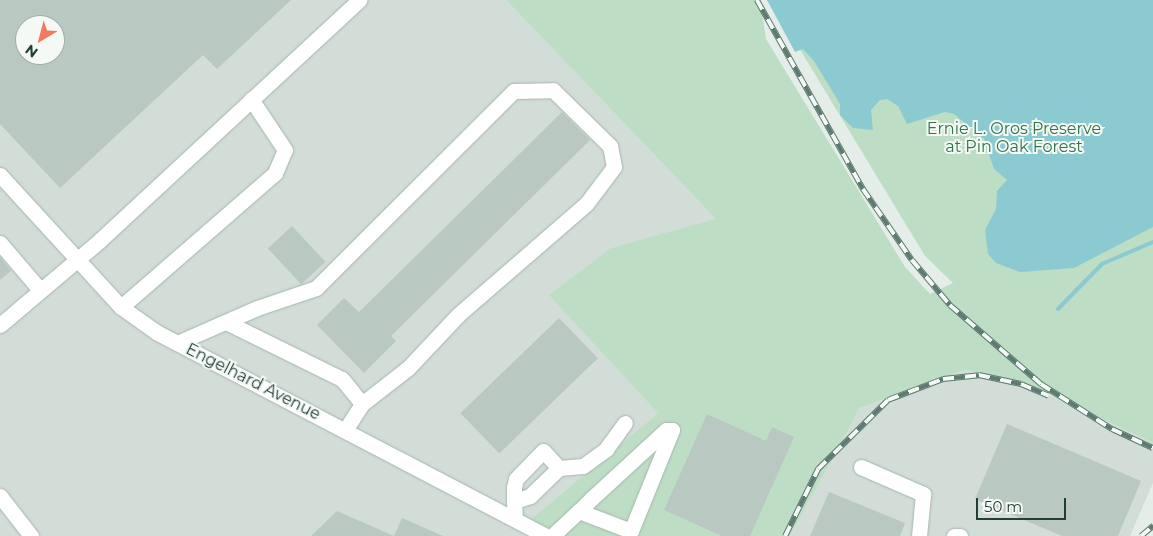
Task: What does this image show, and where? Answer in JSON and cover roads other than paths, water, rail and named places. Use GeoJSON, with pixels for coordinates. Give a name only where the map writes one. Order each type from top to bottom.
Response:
{"type":"FeatureCollection","features":[{"type":"Feature","properties":{"kind":"street"},"geometry":{"type":"LineString","coordinates":[[0,325],[78,260],[358,0]]}},
{"type":"Feature","properties":{"kind":"street"},"geometry":{"type":"LineString","coordinates":[[177,343],[316,288],[514,91],[554,90],[610,146],[614,167],[586,204],[458,315],[408,368],[362,404],[345,430]]}},
{"type":"Feature","properties":{"kind":"street"},"geometry":{"type":"LineString","coordinates":[[121,307],[274,173],[285,150],[251,99]]}},
{"type":"Feature","properties":{"kind":"street","name":"Engelhard Avenue"},"geometry":{"type":"LineString","coordinates":[[0,174],[121,307],[177,343],[546,536]]}},
{"type":"Feature","properties":{"kind":"street"},"geometry":{"type":"LineString","coordinates":[[0,243],[40,290]]}},
{"type":"Feature","properties":{"kind":"street"},"geometry":{"type":"LineString","coordinates":[[226,322],[342,379],[362,404]]}},
{"type":"Feature","properties":{"kind":"street"},"geometry":{"type":"LineString","coordinates":[[514,500],[530,496],[559,468],[583,466],[606,449],[625,423]]}},
{"type":"Feature","properties":{"kind":"street"},"geometry":{"type":"LineString","coordinates":[[552,536],[579,510],[666,430],[672,430],[630,531],[579,510]]}},
{"type":"Feature","properties":{"kind":"street"},"geometry":{"type":"LineString","coordinates":[[515,519],[516,479],[543,451],[559,468]]}},
{"type":"Feature","properties":{"kind":"street"},"geometry":{"type":"LineString","coordinates":[[860,467],[923,494],[919,536]]}},
{"type":"Feature","properties":{"kind":"street"},"geometry":{"type":"LineString","coordinates":[[0,496],[32,536]]}},
{"type":"Feature","properties":{"kind":"street"},"geometry":{"type":"LineString","coordinates":[[954,536],[960,536]]}},
{"type":"Feature","properties":{"kind":"water","name":"Ernie L. Oros Preserve at Pin Oak Forest"},"geometry":{"type":"Polygon","coordinates":[[[767,0],[1153,0],[1153,227],[1074,268],[1020,272],[996,263],[988,254],[985,230],[996,209],[997,191],[1007,180],[994,169],[984,139],[954,114],[945,112],[907,124],[898,106],[887,99],[880,100],[871,110],[873,130],[853,128],[840,115],[840,104],[814,61],[803,49],[795,52],[767,0]]]}},
{"type":"Feature","properties":{"kind":"waterway"},"geometry":{"type":"LineString","coordinates":[[1058,309],[1102,264],[1153,242]]}},
{"type":"Feature","properties":{"kind":"railway"},"geometry":{"type":"LineString","coordinates":[[757,0],[863,189],[912,260],[950,305],[1041,384],[1112,429],[1153,448]]}},
{"type":"Feature","properties":{"kind":"railway"},"geometry":{"type":"LineString","coordinates":[[785,536],[818,469],[888,400],[943,379],[979,375],[1021,384],[1049,396]]}},
{"type":"Feature","properties":{"kind":"railway"},"geometry":{"type":"LineString","coordinates":[[1141,536],[1153,526]]}}]}
